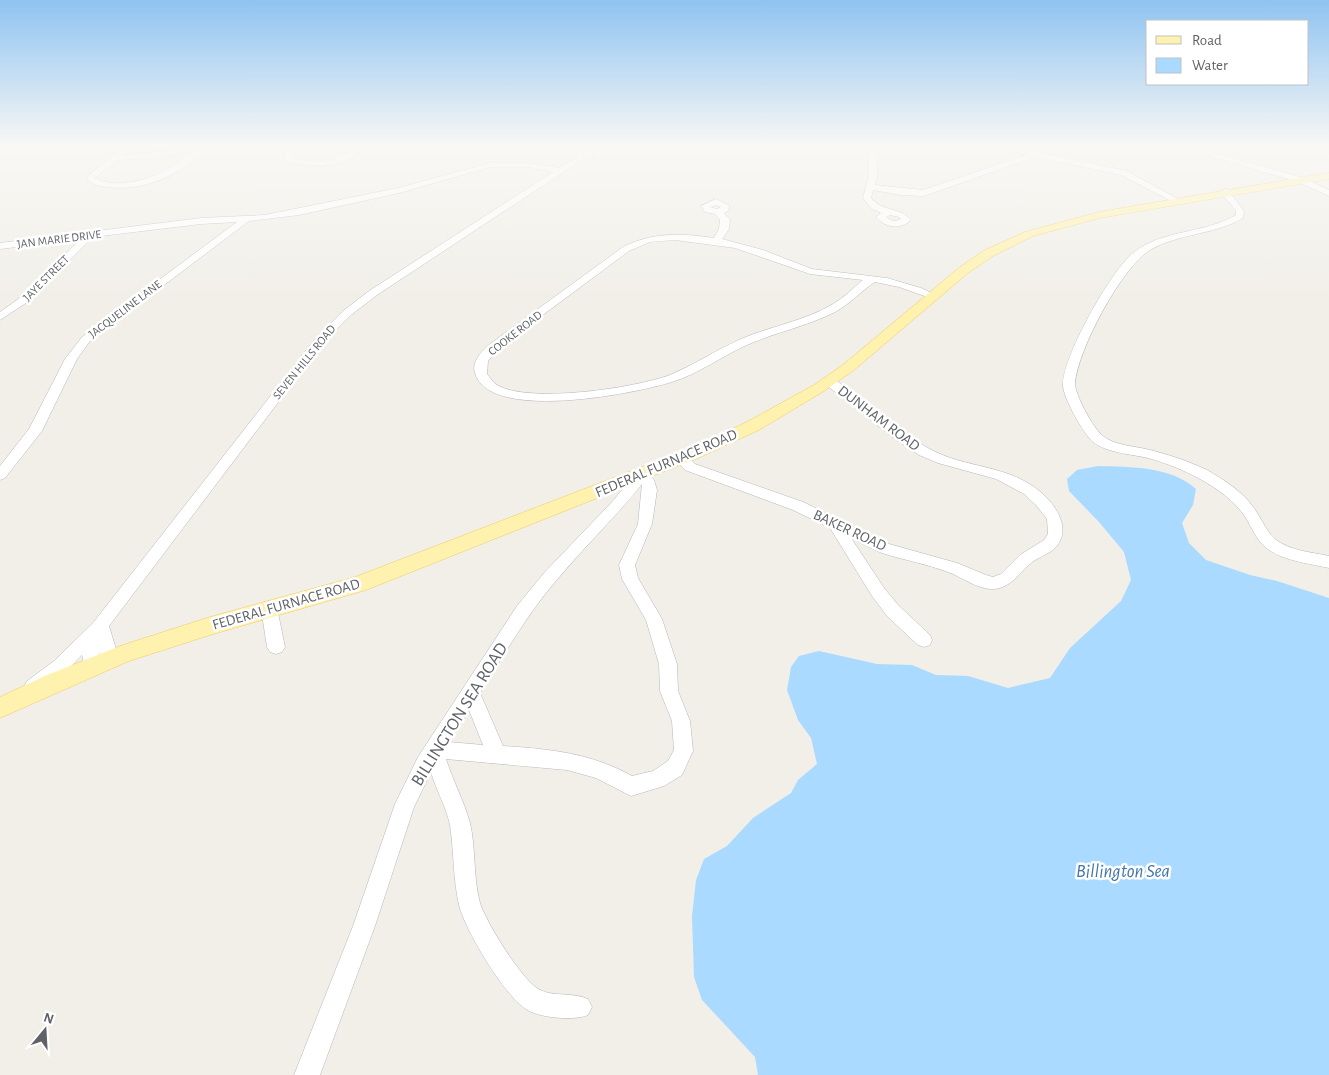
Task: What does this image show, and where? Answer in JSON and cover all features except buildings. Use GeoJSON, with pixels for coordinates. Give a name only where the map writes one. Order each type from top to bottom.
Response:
{"type":"FeatureCollection","features":[{"type":"Feature","properties":{"kind":"main road","name":"FEDERAL FURNACE ROAD"},"geometry":{"type":"LineString","coordinates":[[9,704],[101,663],[167,639],[269,608],[359,584],[682,458],[753,426],[794,404],[829,381],[964,270],[989,253],[1029,234],[1070,221],[1193,198]]}},
{"type":"Feature","properties":{"kind":"street","name":"JAN MARIE DRIVE"},"geometry":{"type":"LineString","coordinates":[[0,246],[201,221],[247,219],[299,212],[361,198]]}},
{"type":"Feature","properties":{"kind":"street","name":"SEVEN HILLS ROAD"},"geometry":{"type":"LineString","coordinates":[[101,663],[90,656],[93,638],[100,625],[319,341],[337,322],[373,293],[519,198]]}},
{"type":"Feature","properties":{"kind":"street"},"geometry":{"type":"LineString","coordinates":[[868,198],[887,213]]}},
{"type":"Feature","properties":{"kind":"street"},"geometry":{"type":"LineString","coordinates":[[1173,198],[1178,201]]}},
{"type":"Feature","properties":{"kind":"street"},"geometry":{"type":"LineString","coordinates":[[1230,198],[1240,211],[1240,216],[1230,222],[1170,237],[1134,256],[1116,279],[1090,324],[1073,367],[1069,384],[1075,402],[1091,432],[1098,438],[1204,475],[1228,491],[1250,512],[1262,534],[1274,546],[1292,553],[1329,562]]}},
{"type":"Feature","properties":{"kind":"street"},"geometry":{"type":"LineString","coordinates":[[716,242],[725,224],[724,218],[718,212]]}},
{"type":"Feature","properties":{"kind":"street","name":"JACQUELINE LANE"},"geometry":{"type":"LineString","coordinates":[[0,475],[35,431],[71,359],[86,339],[124,308],[247,219]]}},
{"type":"Feature","properties":{"kind":"street","name":"JAYE STREET"},"geometry":{"type":"LineString","coordinates":[[0,317],[25,300],[90,234]]}},
{"type":"Feature","properties":{"kind":"street","name":"COOKE ROAD"},"geometry":{"type":"LineString","coordinates":[[873,278],[850,297],[825,312],[753,338],[687,372],[653,384],[595,394],[544,398],[508,393],[493,387],[484,380],[480,365],[490,349],[626,249],[646,240],[661,237],[716,242],[753,250],[811,272],[873,278],[905,284],[933,296]]}},
{"type":"Feature","properties":{"kind":"street","name":"DUNHAM ROAD"},"geometry":{"type":"LineString","coordinates":[[829,381],[911,445],[943,460],[1002,475],[1029,491],[1041,501],[1054,518],[1055,534],[1050,544],[1025,559],[1018,566]]}},
{"type":"Feature","properties":{"kind":"street","name":"BAKER ROAD"},"geometry":{"type":"LineString","coordinates":[[682,458],[690,467],[782,499],[817,515],[833,525],[885,548],[952,567],[983,582],[994,583],[1007,578],[1018,566]]}},
{"type":"Feature","properties":{"kind":"street"},"geometry":{"type":"LineString","coordinates":[[580,1007],[534,1001],[510,978],[490,945],[470,906],[462,863],[460,826],[455,806],[442,777],[433,749],[553,758],[581,763],[612,774],[631,786],[657,779],[675,768],[684,750],[682,721],[670,690],[668,664],[654,620],[630,579],[627,565],[646,524],[650,490],[649,483],[643,474]]}},
{"type":"Feature","properties":{"kind":"street","name":"BILLINGTON SEA ROAD"},"geometry":{"type":"LineString","coordinates":[[307,1075],[364,926],[405,804],[424,763],[523,611],[550,577],[616,507],[643,474]]}},
{"type":"Feature","properties":{"kind":"street"},"geometry":{"type":"LineString","coordinates":[[833,525],[840,530],[878,592],[893,611],[924,640]]}},
{"type":"Feature","properties":{"kind":"street"},"geometry":{"type":"LineString","coordinates":[[269,608],[276,647]]}},
{"type":"Feature","properties":{"kind":"street"},"geometry":{"type":"LineString","coordinates":[[9,704],[60,666],[100,625]]}},
{"type":"Feature","properties":{"kind":"street"},"geometry":{"type":"LineString","coordinates":[[470,691],[497,755]]}},
{"type":"Feature","properties":{"kind":"water","name":"Billington Sea"},"geometry":{"type":"Polygon","coordinates":[[[1098,466],[1150,469],[1186,481],[1196,489],[1193,505],[1182,523],[1189,543],[1206,560],[1329,598],[1329,1075],[758,1075],[755,1057],[702,1000],[694,977],[692,916],[696,880],[704,859],[727,846],[753,818],[791,793],[798,780],[817,764],[811,738],[798,720],[787,690],[791,667],[799,656],[819,651],[877,664],[912,665],[936,675],[968,676],[1008,688],[1050,678],[1070,648],[1121,601],[1131,580],[1124,552],[1099,522],[1069,491],[1067,479],[1077,470],[1098,466]]]}}]}
